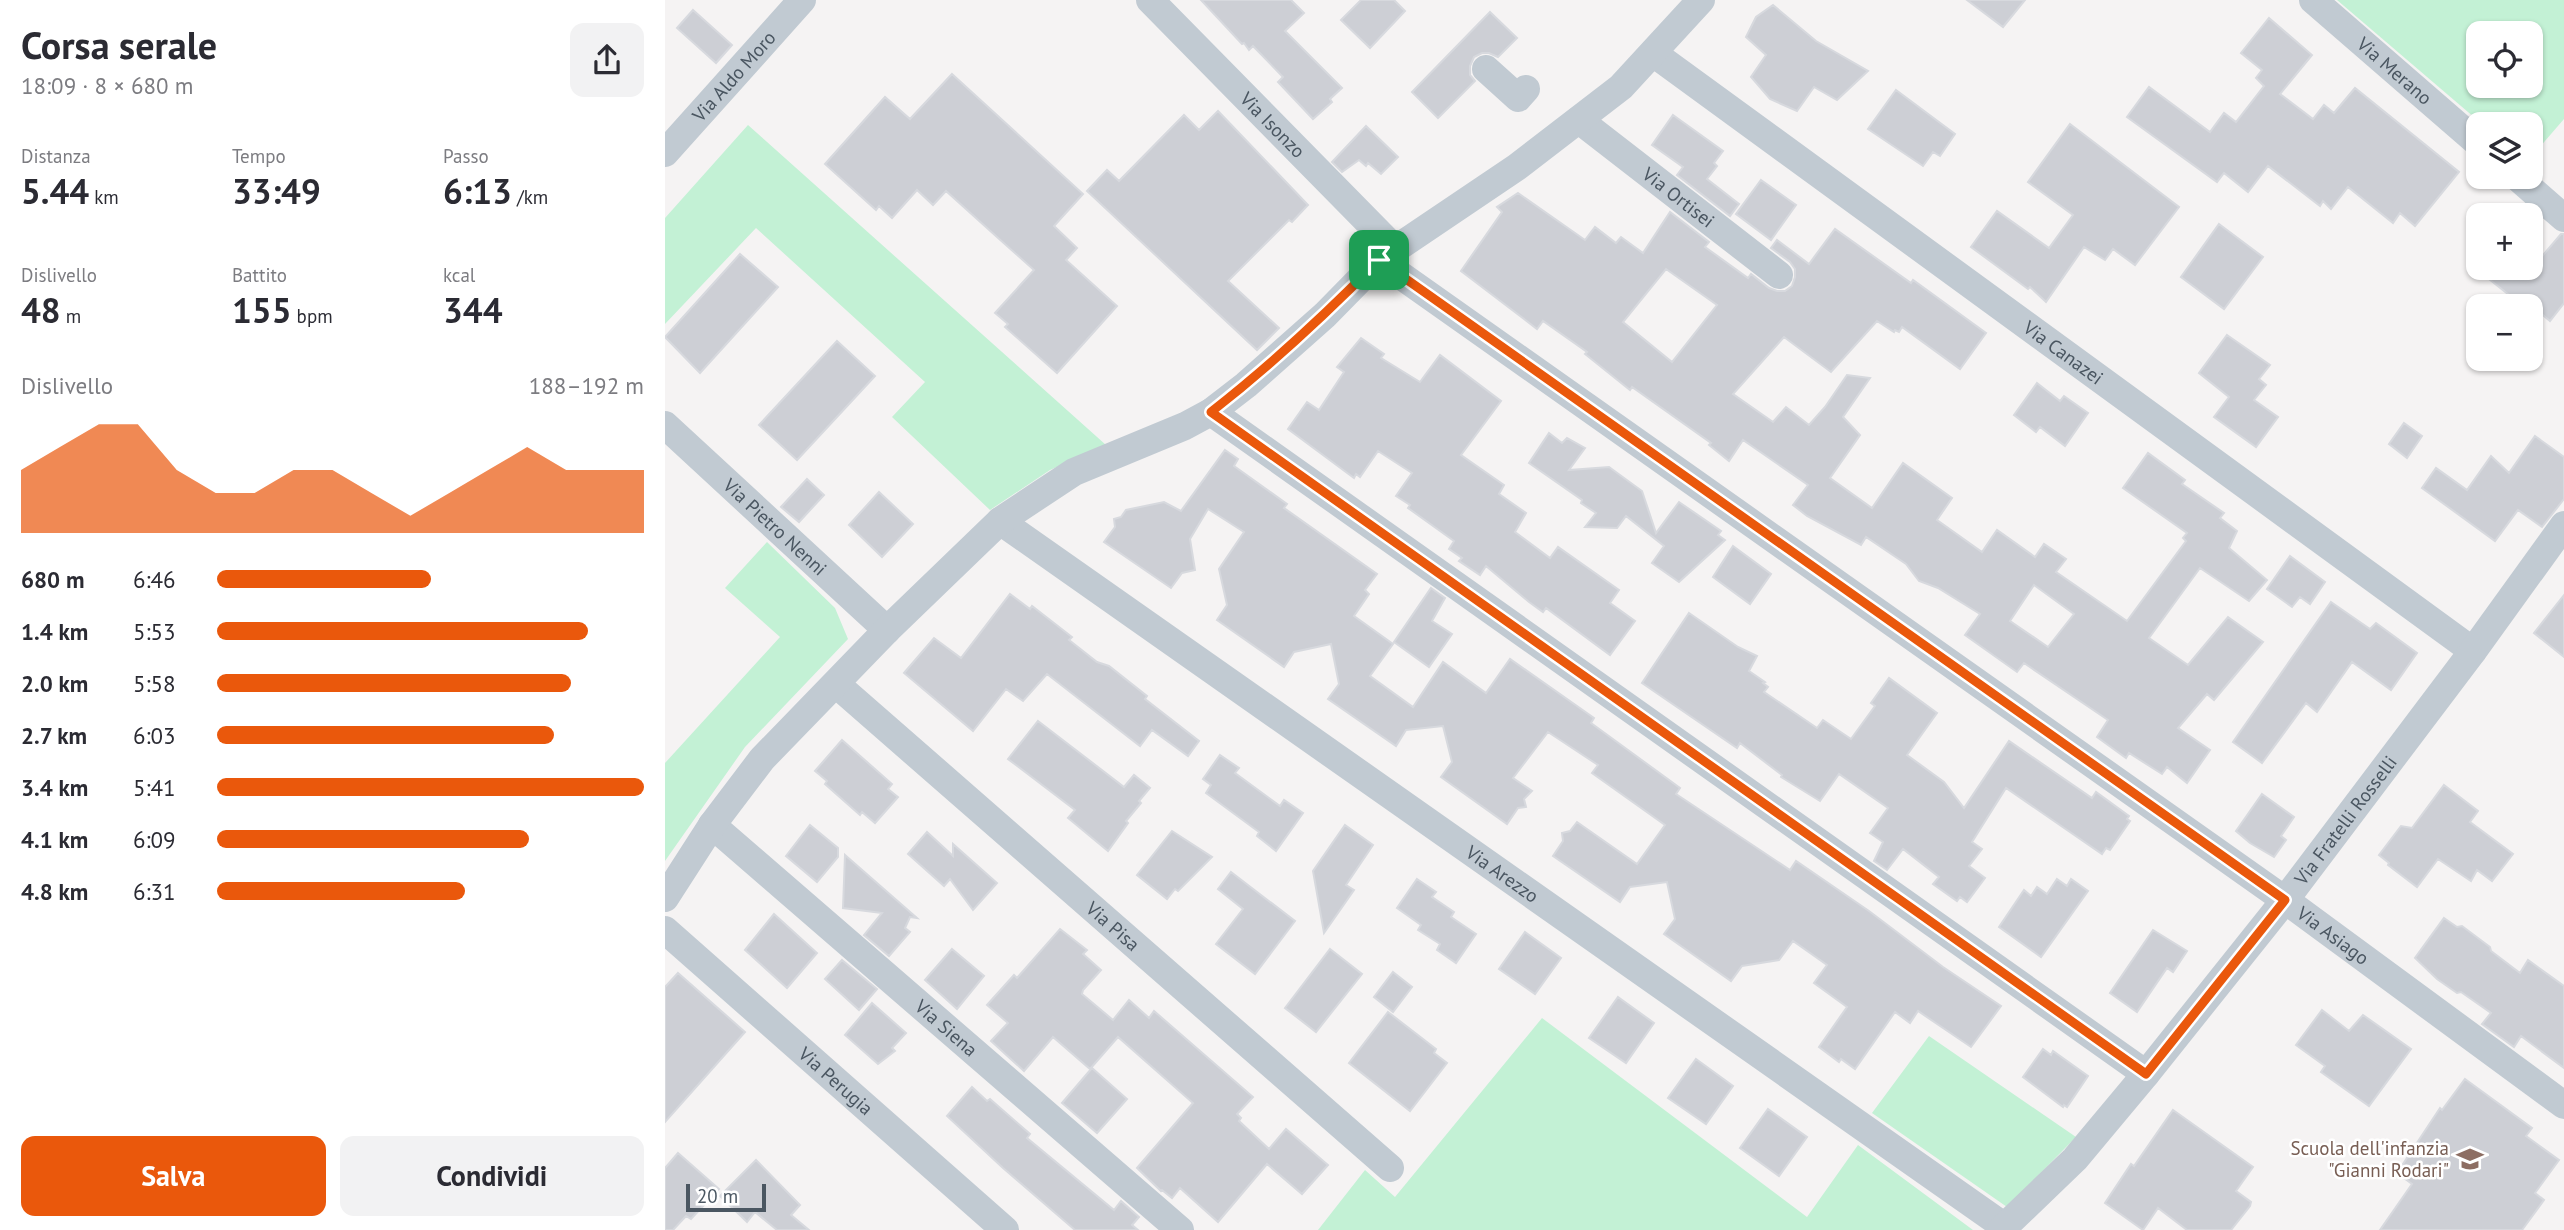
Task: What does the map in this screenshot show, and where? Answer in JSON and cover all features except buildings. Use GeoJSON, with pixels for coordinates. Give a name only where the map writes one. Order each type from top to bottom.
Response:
{"type":"FeatureCollection","features":[{"type":"Feature","properties":{"kind":"street","name":"Via Aldo Moro"},"geometry":{"type":"LineString","coordinates":[[665,153],[802,0]]}},
{"type":"Feature","properties":{"kind":"street","name":"Via Isonzo"},"geometry":{"type":"LineString","coordinates":[[1150,0],[1387,255]]}},
{"type":"Feature","properties":{"kind":"street"},"geometry":{"type":"LineString","coordinates":[[665,898],[712,825],[762,759],[887,629],[1000,521],[1074,472],[1185,426],[1211,412],[1325,315],[1387,255],[1517,167],[1621,87],[1701,0]]}},
{"type":"Feature","properties":{"kind":"street","name":"Via Merano"},"geometry":{"type":"LineString","coordinates":[[2313,0],[2466,133]]}},
{"type":"Feature","properties":{"kind":"street","name":"Via Canazei"},"geometry":{"type":"LineString","coordinates":[[1653,53],[2473,651]]}},
{"type":"Feature","properties":{"kind":"street"},"geometry":{"type":"LineString","coordinates":[[1486,69],[1518,98],[1526,89]]}},
{"type":"Feature","properties":{"kind":"street","name":"Via Ortisei"},"geometry":{"type":"LineString","coordinates":[[1579,120],[1779,275]]}},
{"type":"Feature","properties":{"kind":"street"},"geometry":{"type":"LineString","coordinates":[[2531,189],[2564,218]]}},
{"type":"Feature","properties":{"kind":"street","name":"Via Asiago"},"geometry":{"type":"LineString","coordinates":[[1387,255],[2285,900],[2564,1105]]}},
{"type":"Feature","properties":{"kind":"street"},"geometry":{"type":"LineString","coordinates":[[1211,412],[2146,1074]]}},
{"type":"Feature","properties":{"kind":"street","name":"Via Pietro Nenni"},"geometry":{"type":"LineString","coordinates":[[665,425],[887,629]]}},
{"type":"Feature","properties":{"kind":"street","name":"Via Arezzo"},"geometry":{"type":"LineString","coordinates":[[1000,521],[2003,1228]]}},
{"type":"Feature","properties":{"kind":"street","name":"Via Fratelli Rosselli"},"geometry":{"type":"LineString","coordinates":[[2003,1228],[2075,1159],[2285,900],[2473,651],[2564,525]]}},
{"type":"Feature","properties":{"kind":"street","name":"Via Pisa"},"geometry":{"type":"LineString","coordinates":[[836,684],[1390,1168]]}},
{"type":"Feature","properties":{"kind":"street","name":"Via Siena"},"geometry":{"type":"LineString","coordinates":[[712,825],[1180,1230]]}},
{"type":"Feature","properties":{"kind":"street","name":"Via Perugia"},"geometry":{"type":"LineString","coordinates":[[665,930],[1005,1230]]}},
{"type":"Feature","properties":{"kind":"green space"},"geometry":{"type":"Polygon","coordinates":[[[2337,0],[2564,0],[2564,119],[2543,143],[2543,112],[2468,112],[2337,0]]]}},
{"type":"Feature","properties":{"kind":"green space"},"geometry":{"type":"Polygon","coordinates":[[[748,125],[1106,445],[1050,470],[990,510],[892,417],[925,382],[756,228],[665,324],[665,218],[748,125]]]}},
{"type":"Feature","properties":{"kind":"green space"},"geometry":{"type":"Polygon","coordinates":[[[767,542],[835,608],[848,639],[745,747],[665,861],[665,763],[780,637],[725,588],[767,542]]]}},
{"type":"Feature","properties":{"kind":"green space"},"geometry":{"type":"Polygon","coordinates":[[[1542,1018],[1807,1217],[1858,1145],[1973,1230],[1318,1230],[1365,1170],[1395,1197],[1542,1018]]]}},
{"type":"Feature","properties":{"kind":"green space"},"geometry":{"type":"Polygon","coordinates":[[[1929,1036],[2076,1137],[2007,1207],[1872,1113],[1929,1036]]]}},
{"type":"Feature","properties":{"kind":"place","name":"Scuola dell'infanzia \"Gianni Rodari\""},"geometry":{"type":"Point","coordinates":[2470,1159]}},
{"type":"Feature","properties":{"kind":"route"},"geometry":{"type":"LineString","coordinates":[[1379,260],[2285,900],[2146,1074],[1211,412],[1325,315],[1379,260]]}}]}
